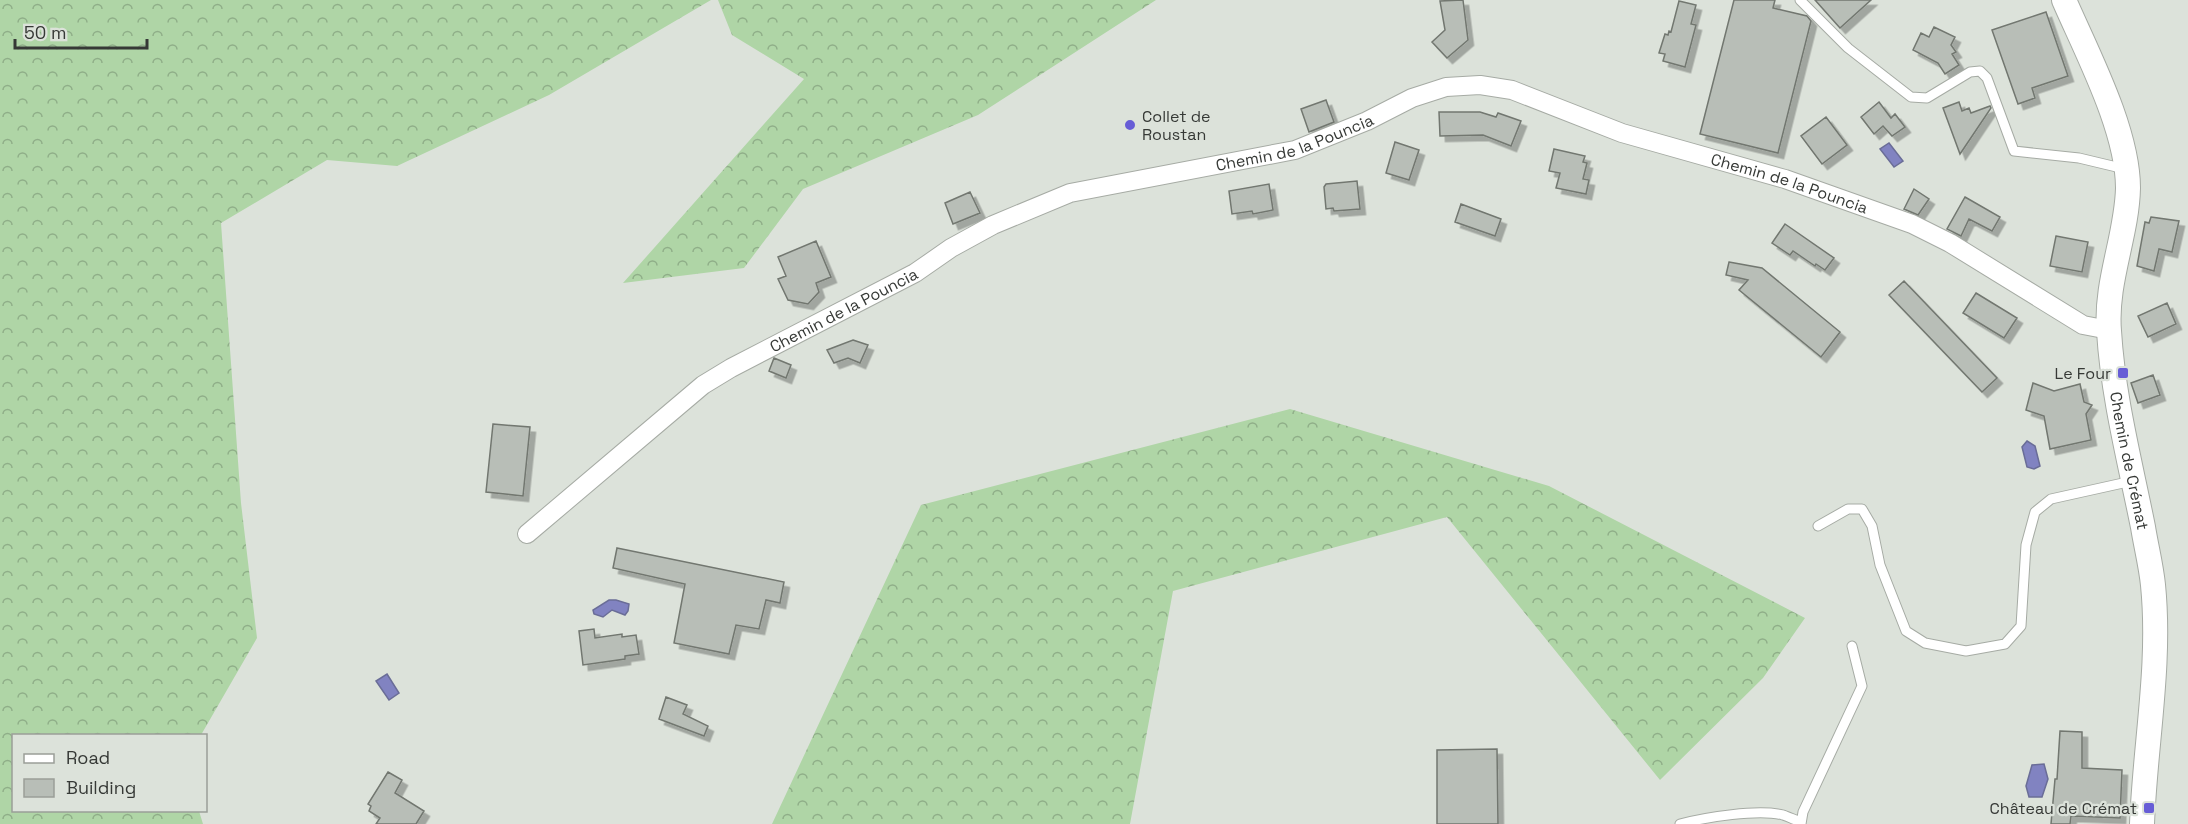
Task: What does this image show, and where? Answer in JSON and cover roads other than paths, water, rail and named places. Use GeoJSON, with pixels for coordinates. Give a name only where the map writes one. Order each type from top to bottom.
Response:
{"type":"FeatureCollection","features":[{"type":"Feature","properties":{"kind":"street","name":"Chemin de Crémat"},"geometry":{"type":"LineString","coordinates":[[2064,0],[2106,97],[2118,131],[2127,169],[2128,190],[2110,297],[2109,330],[2115,383],[2153,583],[2155,618],[2152,705],[2142,824]]}},
{"type":"Feature","properties":{"kind":"street","name":"Chemin de la Pouncia"},"geometry":{"type":"LineString","coordinates":[[527,534],[703,385],[730,368],[915,273],[951,248],[993,225],[1070,193],[1295,150],[1367,121],[1412,98],[1446,87],[1480,85],[1512,90],[1622,133],[1785,179],[1876,210],[1912,224],[1950,243],[2084,325],[2109,330]]}},
{"type":"Feature","properties":{"kind":"lane"},"geometry":{"type":"LineString","coordinates":[[1800,0],[1848,48],[1911,97],[1927,98],[1970,72],[1980,71],[1987,78],[2014,151],[2079,158],[2110,167],[2127,169]]}},
{"type":"Feature","properties":{"kind":"lane"},"geometry":{"type":"LineString","coordinates":[[1818,525],[1848,509],[1862,509],[1872,526],[1880,565],[1906,630],[1925,643],[1966,651],[2005,644],[2021,626],[2026,545],[2035,512],[2051,499],[2134,480]]}},
{"type":"Feature","properties":{"kind":"lane"},"geometry":{"type":"LineString","coordinates":[[1680,824],[1699,819],[1765,813],[1783,815],[1801,823],[1803,812],[1862,686],[1852,646]]}},
{"type":"Feature","properties":{"kind":"water"},"geometry":{"type":"Polygon","coordinates":[[[1889,143],[1903,161],[1894,167],[1880,149],[1889,143]]]}},
{"type":"Feature","properties":{"kind":"water"},"geometry":{"type":"Polygon","coordinates":[[[2027,441],[2035,446],[2040,466],[2034,469],[2027,467],[2022,447],[2027,441]]]}},
{"type":"Feature","properties":{"kind":"water"},"geometry":{"type":"Polygon","coordinates":[[[609,600],[629,604],[628,611],[625,615],[612,610],[603,617],[594,614],[593,610],[609,600]]]}},
{"type":"Feature","properties":{"kind":"water"},"geometry":{"type":"Polygon","coordinates":[[[387,674],[399,693],[389,700],[376,681],[387,674]]]}},
{"type":"Feature","properties":{"kind":"water"},"geometry":{"type":"Polygon","coordinates":[[[2044,764],[2048,779],[2042,797],[2029,797],[2026,786],[2032,765],[2044,764]]]}},
{"type":"Feature","properties":{"kind":"place","name":"Collet de Roustan"},"geometry":{"type":"Point","coordinates":[1130,125]}},
{"type":"Feature","properties":{"kind":"place","name":"Le Four"},"geometry":{"type":"Point","coordinates":[2123,373]}},
{"type":"Feature","properties":{"kind":"place","name":"Château de Crémat"},"geometry":{"type":"Point","coordinates":[2149,808]}}]}
